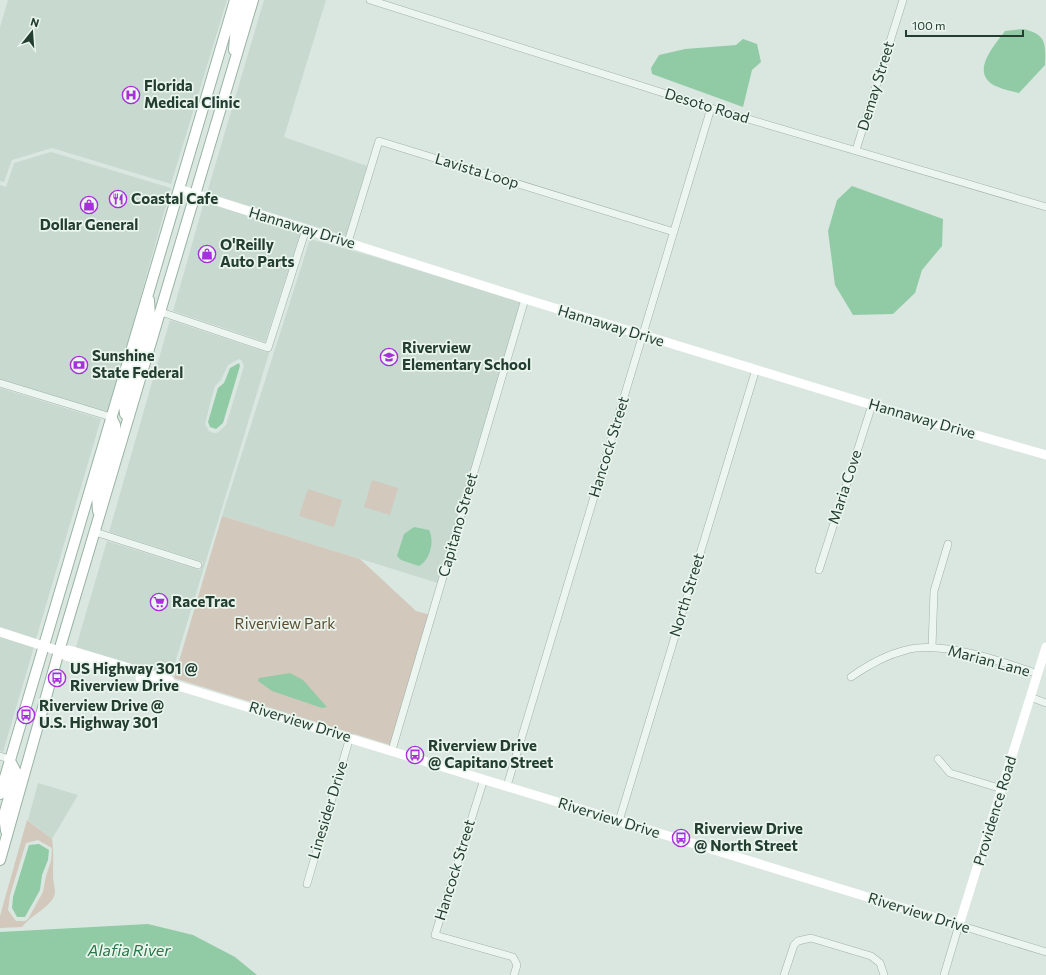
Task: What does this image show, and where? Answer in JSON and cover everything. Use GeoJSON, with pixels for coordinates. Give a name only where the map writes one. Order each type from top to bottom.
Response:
{"type":"FeatureCollection","features":[{"type":"Feature","properties":{"kind":"main road"},"geometry":{"type":"LineString","coordinates":[[0,794],[5,757],[43,645],[235,0]]}},
{"type":"Feature","properties":{"kind":"main road"},"geometry":{"type":"LineString","coordinates":[[235,62],[236,25],[244,0]]}},
{"type":"Feature","properties":{"kind":"main road"},"geometry":{"type":"LineString","coordinates":[[0,860],[59,651],[253,0]]}},
{"type":"Feature","properties":{"kind":"main road"},"geometry":{"type":"LineString","coordinates":[[129,417],[125,414],[124,405],[150,317],[149,292]]}},
{"type":"Feature","properties":{"kind":"main road"},"geometry":{"type":"LineString","coordinates":[[98,519],[98,496],[115,434],[115,425],[111,417]]}},
{"type":"Feature","properties":{"kind":"main road"},"geometry":{"type":"LineString","coordinates":[[5,757],[16,772],[4,815],[7,835]]}},
{"type":"Feature","properties":{"kind":"street","name":"Desoto Road"},"geometry":{"type":"LineString","coordinates":[[370,0],[711,108],[1046,207]]}},
{"type":"Feature","properties":{"kind":"street","name":"Demay Street"},"geometry":{"type":"LineString","coordinates":[[856,150],[903,0]]}},
{"type":"Feature","properties":{"kind":"street","name":"Hancock Street"},"geometry":{"type":"LineString","coordinates":[[507,786],[711,108]]}},
{"type":"Feature","properties":{"kind":"street","name":"Lavista Loop"},"geometry":{"type":"LineString","coordinates":[[348,242],[380,141],[674,232]]}},
{"type":"Feature","properties":{"kind":"street","name":"Hannaway Drive"},"geometry":{"type":"LineString","coordinates":[[179,189],[525,299],[756,370],[1046,455]]}},
{"type":"Feature","properties":{"kind":"street"},"geometry":{"type":"LineString","coordinates":[[161,312],[268,348],[306,229]]}},
{"type":"Feature","properties":{"kind":"street","name":"Capitano Street"},"geometry":{"type":"LineString","coordinates":[[392,750],[525,299]]}},
{"type":"Feature","properties":{"kind":"street","name":"North Street"},"geometry":{"type":"LineString","coordinates":[[619,821],[756,370]]}},
{"type":"Feature","properties":{"kind":"street"},"geometry":{"type":"LineString","coordinates":[[0,383],[111,417]]}},
{"type":"Feature","properties":{"kind":"street","name":"Maria Cove"},"geometry":{"type":"LineString","coordinates":[[819,570],[872,405]]}},
{"type":"Feature","properties":{"kind":"street"},"geometry":{"type":"LineString","coordinates":[[95,532],[198,565]]}},
{"type":"Feature","properties":{"kind":"street"},"geometry":{"type":"LineString","coordinates":[[932,647],[934,591],[948,544]]}},
{"type":"Feature","properties":{"kind":"street","name":"Riverview Drive"},"geometry":{"type":"LineString","coordinates":[[0,632],[59,651],[68,650],[169,680],[172,684],[350,737],[1046,952]]}},
{"type":"Feature","properties":{"kind":"street","name":"Marian Lane"},"geometry":{"type":"LineString","coordinates":[[851,677],[869,664],[907,649],[932,647],[965,652],[1038,674]]}},
{"type":"Feature","properties":{"kind":"street","name":"Providence Road"},"geometry":{"type":"LineString","coordinates":[[944,975],[1046,647]]}},
{"type":"Feature","properties":{"kind":"street"},"geometry":{"type":"LineString","coordinates":[[1030,697],[1046,702]]}},
{"type":"Feature","properties":{"kind":"street","name":"Linesider Drive"},"geometry":{"type":"LineString","coordinates":[[307,884],[350,737]]}},
{"type":"Feature","properties":{"kind":"street"},"geometry":{"type":"LineString","coordinates":[[938,759],[950,773],[1002,789]]}},
{"type":"Feature","properties":{"kind":"street","name":"Hancock Street"},"geometry":{"type":"LineString","coordinates":[[484,779],[435,935],[513,957],[517,965],[514,975]]}},
{"type":"Feature","properties":{"kind":"street"},"geometry":{"type":"LineString","coordinates":[[784,975],[794,945],[798,941],[811,938],[871,956],[880,963],[884,975]]}},
{"type":"Feature","properties":{"kind":"shaded area"},"geometry":{"type":"Polygon","coordinates":[[[8,0],[227,0],[171,184],[52,148],[12,160],[4,182],[0,181],[0,27],[8,0]]]}},
{"type":"Feature","properties":{"kind":"shaded area"},"geometry":{"type":"Polygon","coordinates":[[[264,0],[326,0],[284,137],[367,166],[346,236],[207,193],[264,0]]]}},
{"type":"Feature","properties":{"kind":"shaded area"},"geometry":{"type":"Polygon","coordinates":[[[51,152],[171,188],[108,413],[0,380],[0,185],[6,187],[14,163],[51,152]]]}},
{"type":"Feature","properties":{"kind":"shaded area"},"geometry":{"type":"Polygon","coordinates":[[[204,202],[301,232],[265,342],[173,311],[204,202]]]}},
{"type":"Feature","properties":{"kind":"shaded area","name":"Riverview Elementary School"},"geometry":{"type":"Polygon","coordinates":[[[310,239],[375,257],[521,302],[438,583],[222,516],[310,239]]]}},
{"type":"Feature","properties":{"kind":"shaded area"},"geometry":{"type":"Polygon","coordinates":[[[170,320],[266,352],[270,350],[171,676],[76,647],[107,541],[200,570],[203,562],[109,532],[170,320]],[[239,359],[228,365],[221,380],[215,386],[205,424],[209,431],[217,433],[226,425],[244,366],[242,361],[239,359]]]}},
{"type":"Feature","properties":{"kind":"shaded area"},"geometry":{"type":"Polygon","coordinates":[[[0,388],[101,419],[36,639],[0,627],[0,388]]]}},
{"type":"Feature","properties":{"kind":"shaded area"},"geometry":{"type":"Polygon","coordinates":[[[0,636],[34,647],[3,752],[0,751],[0,636]]]}},
{"type":"Feature","properties":{"kind":"shaded area"},"geometry":{"type":"Polygon","coordinates":[[[38,783],[78,795],[52,839],[28,820],[38,783]]]}},
{"type":"Feature","properties":{"kind":"green space"},"geometry":{"type":"Polygon","coordinates":[[[372,480],[398,488],[390,515],[364,507],[372,480]]]}},
{"type":"Feature","properties":{"kind":"green space"},"geometry":{"type":"Polygon","coordinates":[[[308,489],[342,500],[334,527],[299,516],[308,489]]]}},
{"type":"Feature","properties":{"kind":"green space","name":"Riverview Park"},"geometry":{"type":"Polygon","coordinates":[[[222,516],[360,559],[416,611],[430,615],[390,745],[174,678],[222,516]]]}},
{"type":"Feature","properties":{"kind":"green space"},"geometry":{"type":"Polygon","coordinates":[[[27,820],[52,839],[55,894],[49,904],[22,927],[0,928],[0,916],[27,820]],[[38,840],[26,843],[10,895],[8,910],[16,921],[25,921],[28,919],[43,892],[51,861],[52,848],[38,840]]]}},
{"type":"Feature","properties":{"kind":"water"},"geometry":{"type":"Polygon","coordinates":[[[1023,29],[1036,34],[1043,41],[1045,45],[1045,65],[1019,93],[1000,88],[989,82],[985,75],[984,68],[986,60],[1005,31],[1023,29]]]}},
{"type":"Feature","properties":{"kind":"water"},"geometry":{"type":"Polygon","coordinates":[[[743,39],[757,44],[761,62],[752,70],[743,107],[652,74],[651,68],[659,55],[685,49],[736,45],[743,39]]]}},
{"type":"Feature","properties":{"kind":"water"},"geometry":{"type":"Polygon","coordinates":[[[852,186],[943,219],[942,246],[922,270],[915,293],[893,314],[853,315],[835,285],[828,231],[837,200],[852,186]]]}},
{"type":"Feature","properties":{"kind":"water"},"geometry":{"type":"Polygon","coordinates":[[[239,363],[240,366],[223,423],[216,429],[210,427],[208,422],[218,388],[224,383],[230,368],[239,363]]]}},
{"type":"Feature","properties":{"kind":"water"},"geometry":{"type":"Polygon","coordinates":[[[414,527],[429,530],[432,539],[429,555],[419,566],[401,560],[397,556],[404,534],[414,527]]]}},
{"type":"Feature","properties":{"kind":"water"},"geometry":{"type":"Polygon","coordinates":[[[290,673],[303,680],[327,707],[322,708],[272,691],[258,681],[259,678],[290,673]]]}},
{"type":"Feature","properties":{"kind":"water"},"geometry":{"type":"Polygon","coordinates":[[[39,844],[49,850],[48,860],[42,875],[40,890],[25,917],[17,917],[12,908],[13,897],[29,845],[39,844]]]}},
{"type":"Feature","properties":{"kind":"water","name":"Alafia River"},"geometry":{"type":"Polygon","coordinates":[[[148,924],[193,935],[235,957],[257,975],[0,975],[0,932],[148,924]]]}},
{"type":"Feature","properties":{"kind":"place","name":"Florida Medical Clinic"},"geometry":{"type":"Point","coordinates":[131,95]}},
{"type":"Feature","properties":{"kind":"place","name":"Coastal Cafe"},"geometry":{"type":"Point","coordinates":[118,199]}},
{"type":"Feature","properties":{"kind":"place","name":"Dollar General"},"geometry":{"type":"Point","coordinates":[89,205]}},
{"type":"Feature","properties":{"kind":"place","name":"O'Reilly Auto Parts"},"geometry":{"type":"Point","coordinates":[207,254]}},
{"type":"Feature","properties":{"kind":"place","name":"Riverview Elementary School"},"geometry":{"type":"Point","coordinates":[389,357]}},
{"type":"Feature","properties":{"kind":"place","name":"Sunshine State Federal"},"geometry":{"type":"Point","coordinates":[79,365]}},
{"type":"Feature","properties":{"kind":"place","name":"RaceTrac"},"geometry":{"type":"Point","coordinates":[159,602]}},
{"type":"Feature","properties":{"kind":"place","name":"US Highway 301 @ Riverview Drive"},"geometry":{"type":"Point","coordinates":[57,678]}},
{"type":"Feature","properties":{"kind":"place","name":"Riverview Drive @ U.S. Highway 301"},"geometry":{"type":"Point","coordinates":[26,715]}},
{"type":"Feature","properties":{"kind":"place","name":"Riverview Drive @ Capitano Street"},"geometry":{"type":"Point","coordinates":[415,755]}},
{"type":"Feature","properties":{"kind":"place","name":"Riverview Drive @ North Street"},"geometry":{"type":"Point","coordinates":[681,838]}}]}
